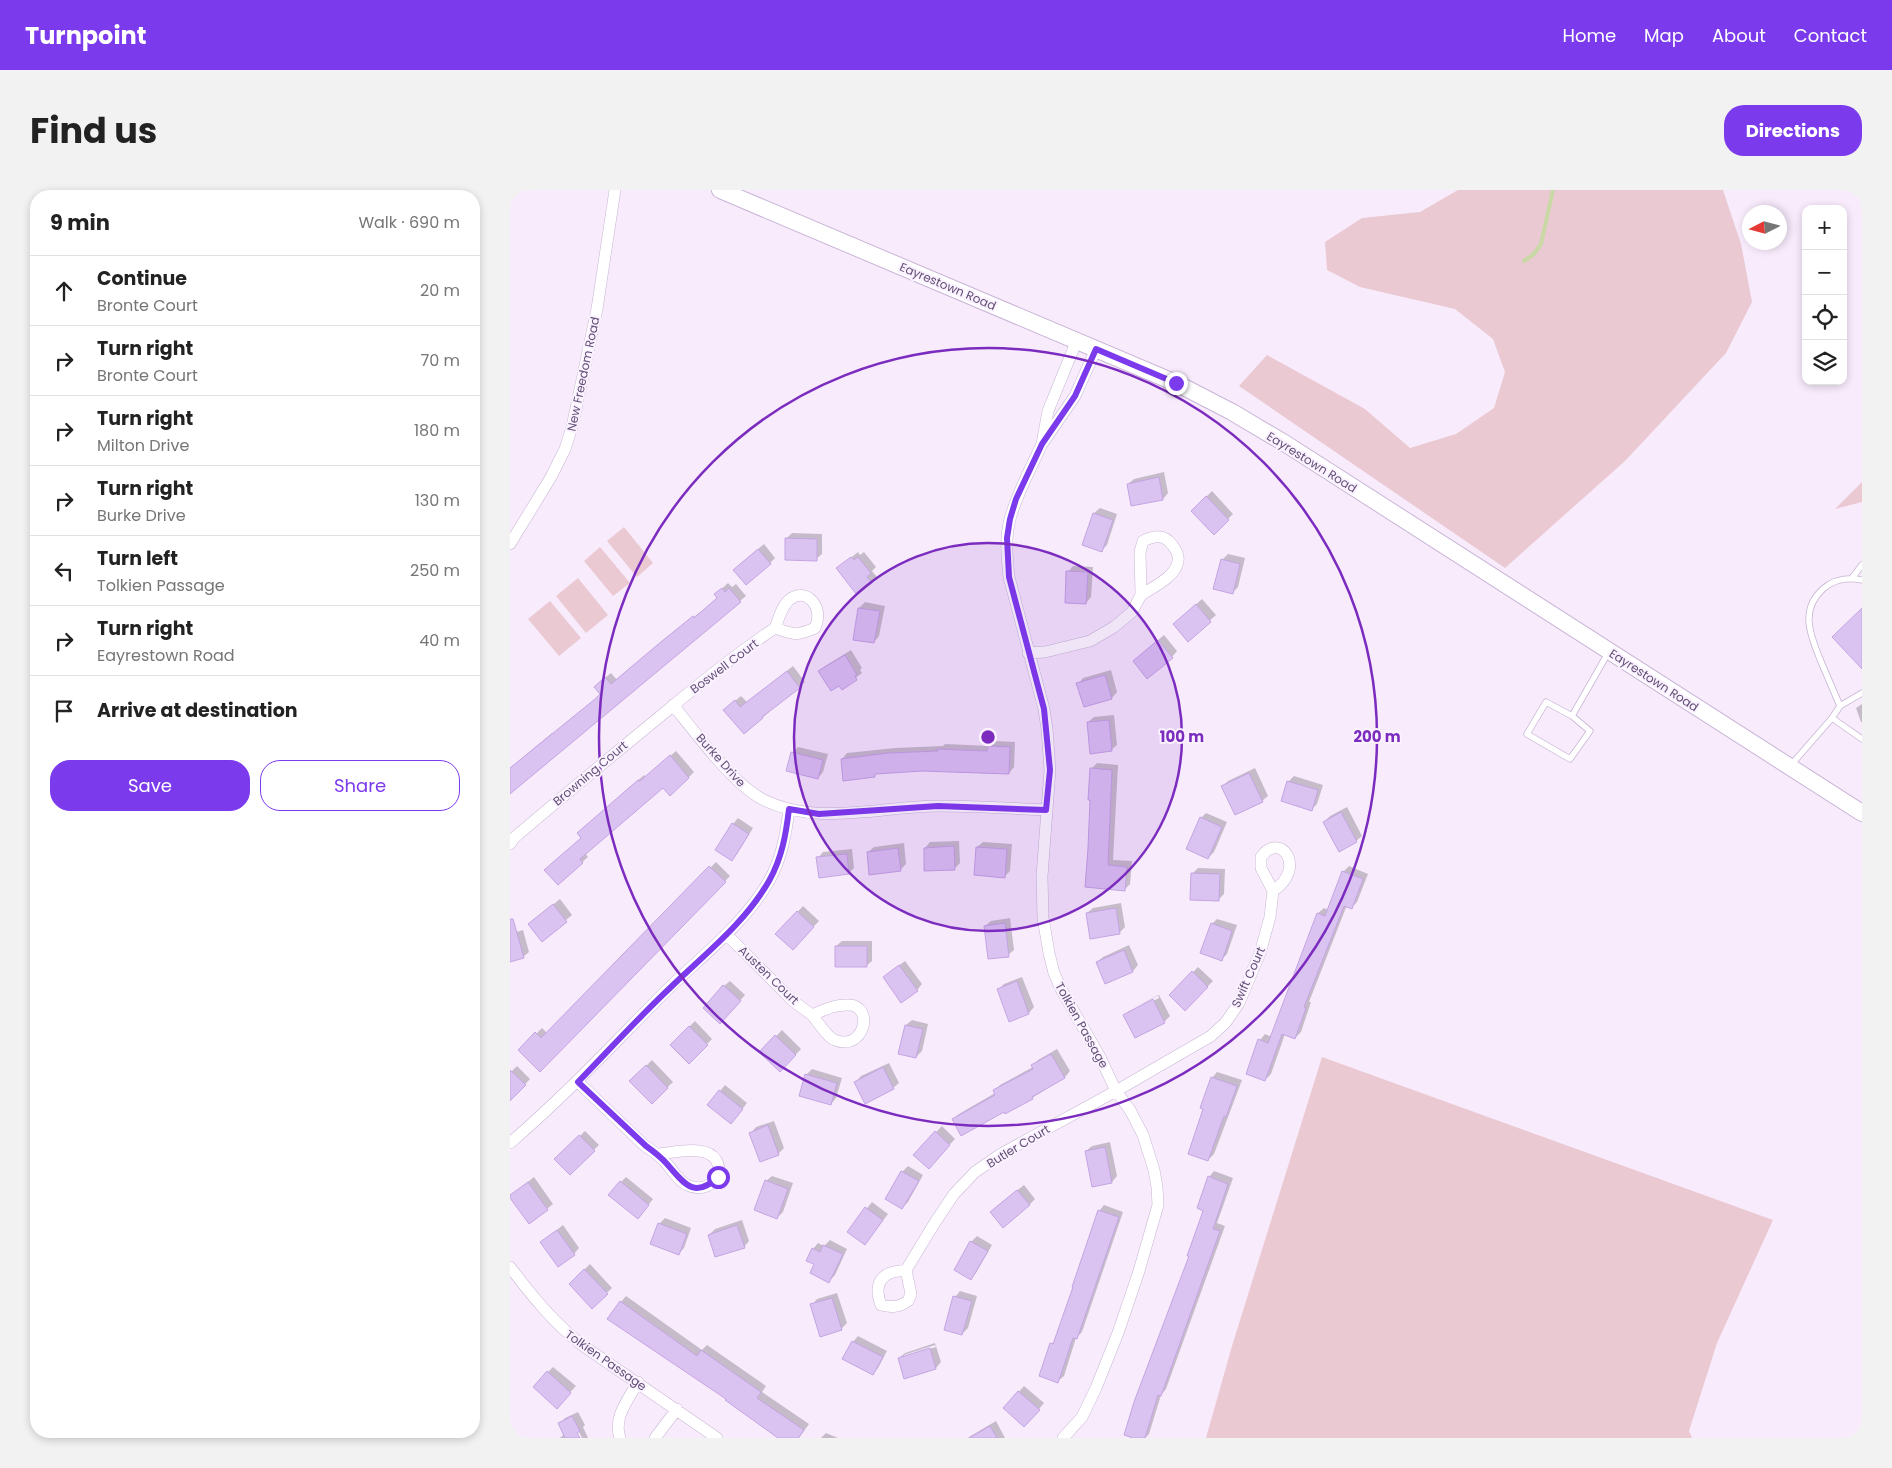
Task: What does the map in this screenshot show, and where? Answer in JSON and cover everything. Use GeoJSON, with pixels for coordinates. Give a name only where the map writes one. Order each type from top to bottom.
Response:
{"type":"FeatureCollection","features":[{"type":"Feature","properties":{"kind":"street","name":"New Freedom Road"},"geometry":{"type":"LineString","coordinates":[[510,544],[551,477],[565,449],[572,427],[597,309],[615,190]]}},
{"type":"Feature","properties":{"kind":"street","name":"Eayrestown Road"},"geometry":{"type":"LineString","coordinates":[[720,190],[1176,383],[1238,416],[1862,813]]}},
{"type":"Feature","properties":{"kind":"street","name":"Tolkien Passage"},"geometry":{"type":"LineString","coordinates":[[1042,444],[1048,411],[1077,340]]}},
{"type":"Feature","properties":{"kind":"street","name":"Tolkien Passage"},"geometry":{"type":"LineString","coordinates":[[1068,1436],[1082,1417],[1108,1358],[1139,1271],[1158,1205],[1154,1170],[1149,1152],[1130,1110],[1116,1092],[1109,1073],[1062,991],[1054,973],[1045,936],[1042,897],[1050,770],[1047,729],[1044,709],[1009,577],[1007,538],[1016,499],[1042,444],[1075,396],[1096,349]]}},
{"type":"Feature","properties":{"kind":"street"},"geometry":{"type":"LineString","coordinates":[[1028,652],[1045,652],[1090,641],[1122,621],[1132,612],[1141,594],[1140,552],[1143,541],[1151,537],[1160,536],[1168,539],[1176,550],[1178,561],[1172,572],[1160,584],[1141,594]]}},
{"type":"Feature","properties":{"kind":"street","name":"Boswell Court"},"geometry":{"type":"LineString","coordinates":[[673,705],[694,687],[775,628]]}},
{"type":"Feature","properties":{"kind":"street","name":"Burke Drive"},"geometry":{"type":"LineString","coordinates":[[673,705],[706,745],[747,789],[761,798],[789,809],[819,814],[938,806],[1046,810]]}},
{"type":"Feature","properties":{"kind":"street","name":"Browning Court"},"geometry":{"type":"LineString","coordinates":[[510,844],[514,838],[603,762],[673,705]]}},
{"type":"Feature","properties":{"kind":"street"},"geometry":{"type":"LineString","coordinates":[[510,1143],[578,1082],[670,988],[727,934],[761,894],[770,880],[785,841],[789,809]]}},
{"type":"Feature","properties":{"kind":"street","name":"Swift Court"},"geometry":{"type":"LineString","coordinates":[[1116,1092],[1211,1036],[1226,1022],[1239,1002],[1260,953],[1270,917],[1273,891]]}},
{"type":"Feature","properties":{"kind":"street","name":"Austen Court"},"geometry":{"type":"LineString","coordinates":[[727,934],[793,1001],[812,1014]]}},
{"type":"Feature","properties":{"kind":"street"},"geometry":{"type":"LineString","coordinates":[[578,1082],[657,1154],[680,1181],[688,1186],[700,1188],[708,1187],[718,1177],[720,1167],[715,1157],[708,1154],[699,1151],[657,1154]]}},
{"type":"Feature","properties":{"kind":"street","name":"Butler Court"},"geometry":{"type":"LineString","coordinates":[[906,1270],[954,1194],[975,1172],[1008,1150],[1116,1092]]}},
{"type":"Feature","properties":{"kind":"street","name":"Tolkien Passage"},"geometry":{"type":"LineString","coordinates":[[510,1266],[540,1306],[564,1331],[717,1438]]}},
{"type":"Feature","properties":{"kind":"street"},"geometry":{"type":"LineString","coordinates":[[620,1438],[619,1416],[638,1382]]}},
{"type":"Feature","properties":{"kind":"street"},"geometry":{"type":"LineString","coordinates":[[655,1438],[677,1409]]}},
{"type":"Feature","properties":{"kind":"lane"},"geometry":{"type":"LineString","coordinates":[[1852,578],[1862,565]]}},
{"type":"Feature","properties":{"kind":"lane"},"geometry":{"type":"LineString","coordinates":[[1840,706],[1810,634],[1808,621],[1810,608],[1820,592],[1834,582],[1852,578],[1862,580]]}},
{"type":"Feature","properties":{"kind":"lane"},"geometry":{"type":"LineString","coordinates":[[1572,716],[1610,651]]}},
{"type":"Feature","properties":{"kind":"lane"},"geometry":{"type":"LineString","coordinates":[[1790,766],[1832,718],[1840,706],[1862,693]]}},
{"type":"Feature","properties":{"kind":"lane"},"geometry":{"type":"LineString","coordinates":[[1546,702],[1572,716],[1590,731],[1570,759],[1527,734],[1546,702]]}},
{"type":"Feature","properties":{"kind":"lane"},"geometry":{"type":"LineString","coordinates":[[1832,718],[1862,739]]}},
{"type":"Feature","properties":{"kind":"shaded area"},"geometry":{"type":"Polygon","coordinates":[[[1458,190],[1723,190],[1741,244],[1752,302],[1726,353],[1625,461],[1505,568],[1239,386],[1267,355],[1365,409],[1410,448],[1456,434],[1494,408],[1505,372],[1493,339],[1455,309],[1360,287],[1327,270],[1325,242],[1362,218],[1420,212],[1458,190]]]}},
{"type":"Feature","properties":{"kind":"shaded area"},"geometry":{"type":"Polygon","coordinates":[[[1862,482],[1862,502],[1835,509],[1862,482]]]}},
{"type":"Feature","properties":{"kind":"shaded area"},"geometry":{"type":"Polygon","coordinates":[[[624,527],[653,563],[637,577],[607,541],[624,527]]]}},
{"type":"Feature","properties":{"kind":"shaded area"},"geometry":{"type":"Polygon","coordinates":[[[600,547],[630,583],[613,596],[584,561],[600,547]]]}},
{"type":"Feature","properties":{"kind":"shaded area"},"geometry":{"type":"Polygon","coordinates":[[[578,578],[608,615],[586,633],[556,596],[578,578]]]}},
{"type":"Feature","properties":{"kind":"shaded area"},"geometry":{"type":"Polygon","coordinates":[[[550,601],[581,638],[559,656],[528,619],[550,601]]]}},
{"type":"Feature","properties":{"kind":"shaded area"},"geometry":{"type":"Polygon","coordinates":[[[1322,1057],[1773,1220],[1717,1343],[1689,1431],[1692,1438],[1206,1438],[1232,1346],[1322,1057]]]}},
{"type":"Feature","properties":{"kind":"building"},"geometry":{"type":"Polygon","coordinates":[[[1159,477],[1163,500],[1131,506],[1127,484],[1159,477]]]}},
{"type":"Feature","properties":{"kind":"building"},"geometry":{"type":"Polygon","coordinates":[[[1206,496],[1229,520],[1214,535],[1191,511],[1206,496]]]}},
{"type":"Feature","properties":{"kind":"building"},"geometry":{"type":"Polygon","coordinates":[[[1093,513],[1113,520],[1102,552],[1082,545],[1093,513]]]}},
{"type":"Feature","properties":{"kind":"building"},"geometry":{"type":"Polygon","coordinates":[[[785,538],[817,539],[817,561],[785,560],[785,538]]]}},
{"type":"Feature","properties":{"kind":"building"},"geometry":{"type":"Polygon","coordinates":[[[758,549],[771,564],[746,585],[733,570],[758,549]]]}},
{"type":"Feature","properties":{"kind":"building"},"geometry":{"type":"Polygon","coordinates":[[[851,557],[854,560],[858,557],[871,573],[867,577],[872,583],[857,595],[836,568],[851,557]]]}},
{"type":"Feature","properties":{"kind":"building"},"geometry":{"type":"Polygon","coordinates":[[[1221,559],[1240,564],[1233,594],[1213,589],[1221,559]]]}},
{"type":"Feature","properties":{"kind":"building"},"geometry":{"type":"Polygon","coordinates":[[[1066,571],[1088,572],[1086,604],[1065,603],[1066,571]]]}},
{"type":"Feature","properties":{"kind":"building"},"geometry":{"type":"Polygon","coordinates":[[[722,588],[725,592],[729,588],[741,602],[510,794],[510,768],[595,699],[600,694],[594,687],[605,677],[611,684],[693,616],[694,618],[717,598],[714,594],[722,588]]]}},
{"type":"Feature","properties":{"kind":"building"},"geometry":{"type":"Polygon","coordinates":[[[1196,604],[1211,622],[1188,642],[1173,624],[1196,604]]]}},
{"type":"Feature","properties":{"kind":"building"},"geometry":{"type":"Polygon","coordinates":[[[858,608],[880,611],[874,643],[853,640],[858,608]]]}},
{"type":"Feature","properties":{"kind":"building"},"geometry":{"type":"Polygon","coordinates":[[[1862,608],[1862,669],[1832,637],[1862,608]]]}},
{"type":"Feature","properties":{"kind":"building"},"geometry":{"type":"Polygon","coordinates":[[[1158,640],[1173,658],[1147,679],[1133,661],[1158,640]]]}},
{"type":"Feature","properties":{"kind":"building"},"geometry":{"type":"Polygon","coordinates":[[[845,655],[857,675],[855,676],[857,680],[842,690],[839,686],[831,691],[818,671],[845,655]]]}},
{"type":"Feature","properties":{"kind":"building"},"geometry":{"type":"Polygon","coordinates":[[[787,671],[800,688],[762,717],[744,734],[723,710],[735,700],[740,707],[787,671]]]}},
{"type":"Feature","properties":{"kind":"building"},"geometry":{"type":"Polygon","coordinates":[[[1105,675],[1112,699],[1084,707],[1076,683],[1105,675]]]}},
{"type":"Feature","properties":{"kind":"building"},"geometry":{"type":"Polygon","coordinates":[[[1109,720],[1112,751],[1090,754],[1087,722],[1109,720]]]}},
{"type":"Feature","properties":{"kind":"building"},"geometry":{"type":"Polygon","coordinates":[[[988,746],[1010,747],[1009,774],[922,771],[875,774],[875,777],[843,781],[841,759],[888,753],[938,751],[938,749],[987,751],[988,746]]]}},
{"type":"Feature","properties":{"kind":"building"},"geometry":{"type":"Polygon","coordinates":[[[791,752],[823,760],[818,779],[786,771],[791,752]]]}},
{"type":"Feature","properties":{"kind":"building"},"geometry":{"type":"Polygon","coordinates":[[[670,755],[689,778],[670,796],[663,788],[580,859],[583,863],[558,885],[544,870],[581,838],[577,833],[670,755]]]}},
{"type":"Feature","properties":{"kind":"building"},"geometry":{"type":"Polygon","coordinates":[[[1090,768],[1112,770],[1108,865],[1127,867],[1125,891],[1085,887],[1090,768]]]}},
{"type":"Feature","properties":{"kind":"building"},"geometry":{"type":"Polygon","coordinates":[[[1249,773],[1263,802],[1235,815],[1221,786],[1249,773]]]}},
{"type":"Feature","properties":{"kind":"building"},"geometry":{"type":"Polygon","coordinates":[[[1287,781],[1318,790],[1312,811],[1281,801],[1287,781]]]}},
{"type":"Feature","properties":{"kind":"building"},"geometry":{"type":"Polygon","coordinates":[[[1341,812],[1357,842],[1339,852],[1323,822],[1341,812]]]}},
{"type":"Feature","properties":{"kind":"building"},"geometry":{"type":"Polygon","coordinates":[[[1200,817],[1222,827],[1208,859],[1186,849],[1200,817]]]}},
{"type":"Feature","properties":{"kind":"building"},"geometry":{"type":"Polygon","coordinates":[[[732,823],[749,834],[732,861],[715,850],[732,823]]]}},
{"type":"Feature","properties":{"kind":"building"},"geometry":{"type":"Polygon","coordinates":[[[954,846],[955,870],[924,871],[924,848],[954,846]]]}},
{"type":"Feature","properties":{"kind":"building"},"geometry":{"type":"Polygon","coordinates":[[[976,847],[1007,849],[1005,878],[974,875],[976,847]]]}},
{"type":"Feature","properties":{"kind":"building"},"geometry":{"type":"Polygon","coordinates":[[[898,848],[901,871],[869,875],[867,852],[898,848]]]}},
{"type":"Feature","properties":{"kind":"building"},"geometry":{"type":"Polygon","coordinates":[[[847,854],[849,874],[819,878],[816,857],[847,854]]]}},
{"type":"Feature","properties":{"kind":"building"},"geometry":{"type":"Polygon","coordinates":[[[709,866],[726,882],[540,1072],[518,1050],[535,1032],[541,1038],[709,866]]]}},
{"type":"Feature","properties":{"kind":"building"},"geometry":{"type":"Polygon","coordinates":[[[1342,871],[1363,879],[1352,909],[1344,906],[1304,1007],[1306,1008],[1295,1039],[1282,1034],[1265,1081],[1246,1074],[1258,1039],[1268,1043],[1317,913],[1325,916],[1342,871]]]}},
{"type":"Feature","properties":{"kind":"building"},"geometry":{"type":"Polygon","coordinates":[[[1191,873],[1220,874],[1219,901],[1190,900],[1191,873]]]}},
{"type":"Feature","properties":{"kind":"building"},"geometry":{"type":"Polygon","coordinates":[[[553,904],[567,922],[542,942],[528,924],[553,904]]]}},
{"type":"Feature","properties":{"kind":"building"},"geometry":{"type":"Polygon","coordinates":[[[1116,908],[1120,934],[1090,939],[1086,913],[1116,908]]]}},
{"type":"Feature","properties":{"kind":"building"},"geometry":{"type":"Polygon","coordinates":[[[797,911],[814,927],[793,950],[775,934],[797,911]]]}},
{"type":"Feature","properties":{"kind":"building"},"geometry":{"type":"Polygon","coordinates":[[[510,919],[513,919],[524,958],[510,962],[510,919]]]}},
{"type":"Feature","properties":{"kind":"building"},"geometry":{"type":"Polygon","coordinates":[[[1005,923],[1009,957],[988,959],[984,926],[1005,923]]]}},
{"type":"Feature","properties":{"kind":"building"},"geometry":{"type":"Polygon","coordinates":[[[1211,923],[1232,931],[1222,961],[1200,953],[1211,923]]]}},
{"type":"Feature","properties":{"kind":"building"},"geometry":{"type":"Polygon","coordinates":[[[835,946],[867,946],[867,967],[835,967],[835,946]]]}},
{"type":"Feature","properties":{"kind":"building"},"geometry":{"type":"Polygon","coordinates":[[[1124,950],[1133,972],[1105,984],[1096,962],[1124,950]]]}},
{"type":"Feature","properties":{"kind":"building"},"geometry":{"type":"Polygon","coordinates":[[[899,965],[918,991],[901,1003],[883,977],[899,965]]]}},
{"type":"Feature","properties":{"kind":"building"},"geometry":{"type":"Polygon","coordinates":[[[1192,971],[1208,987],[1185,1011],[1169,995],[1192,971]]]}},
{"type":"Feature","properties":{"kind":"building"},"geometry":{"type":"Polygon","coordinates":[[[1017,981],[1029,1014],[1009,1022],[997,989],[1017,981]]]}},
{"type":"Feature","properties":{"kind":"building"},"geometry":{"type":"Polygon","coordinates":[[[723,985],[741,1001],[720,1024],[703,1008],[723,985]]]}},
{"type":"Feature","properties":{"kind":"building"},"geometry":{"type":"Polygon","coordinates":[[[1153,999],[1165,1023],[1135,1038],[1123,1015],[1153,999]]]}},
{"type":"Feature","properties":{"kind":"building"},"geometry":{"type":"Polygon","coordinates":[[[905,1025],[923,1029],[916,1058],[898,1054],[905,1025]]]}},
{"type":"Feature","properties":{"kind":"building"},"geometry":{"type":"Polygon","coordinates":[[[689,1026],[708,1045],[689,1064],[670,1045],[689,1026]]]}},
{"type":"Feature","properties":{"kind":"building"},"geometry":{"type":"Polygon","coordinates":[[[775,1035],[796,1055],[780,1072],[759,1052],[775,1035]]]}},
{"type":"Feature","properties":{"kind":"building"},"geometry":{"type":"Polygon","coordinates":[[[1051,1054],[1065,1078],[1032,1097],[1033,1099],[1005,1114],[1004,1112],[961,1136],[952,1119],[995,1095],[993,1090],[1033,1069],[1031,1065],[1051,1054]]]}},
{"type":"Feature","properties":{"kind":"building"},"geometry":{"type":"Polygon","coordinates":[[[646,1065],[668,1088],[652,1104],[629,1081],[646,1065]]]}},
{"type":"Feature","properties":{"kind":"building"},"geometry":{"type":"Polygon","coordinates":[[[883,1067],[894,1089],[865,1104],[854,1082],[883,1067]]]}},
{"type":"Feature","properties":{"kind":"building"},"geometry":{"type":"Polygon","coordinates":[[[510,1070],[526,1085],[510,1101],[510,1070]]]}},
{"type":"Feature","properties":{"kind":"building"},"geometry":{"type":"Polygon","coordinates":[[[805,1074],[837,1083],[831,1105],[799,1096],[805,1074]]]}},
{"type":"Feature","properties":{"kind":"building"},"geometry":{"type":"Polygon","coordinates":[[[1211,1077],[1237,1086],[1208,1161],[1188,1154],[1203,1109],[1200,1108],[1211,1077]]]}},
{"type":"Feature","properties":{"kind":"building"},"geometry":{"type":"Polygon","coordinates":[[[719,1090],[743,1109],[731,1124],[707,1105],[719,1090]]]}},
{"type":"Feature","properties":{"kind":"building"},"geometry":{"type":"Polygon","coordinates":[[[768,1125],[779,1155],[760,1162],[749,1133],[768,1125]]]}},
{"type":"Feature","properties":{"kind":"building"},"geometry":{"type":"Polygon","coordinates":[[[935,1131],[950,1145],[929,1169],[913,1155],[935,1131]]]}},
{"type":"Feature","properties":{"kind":"building"},"geometry":{"type":"Polygon","coordinates":[[[579,1135],[595,1151],[570,1175],[554,1159],[579,1135]]]}},
{"type":"Feature","properties":{"kind":"building"},"geometry":{"type":"Polygon","coordinates":[[[1105,1147],[1112,1183],[1092,1187],[1085,1151],[1105,1147]]]}},
{"type":"Feature","properties":{"kind":"building"},"geometry":{"type":"Polygon","coordinates":[[[901,1171],[919,1181],[902,1209],[885,1199],[901,1171]]]}},
{"type":"Feature","properties":{"kind":"building"},"geometry":{"type":"Polygon","coordinates":[[[1208,1176],[1228,1184],[1213,1229],[1220,1231],[1161,1396],[1158,1395],[1145,1438],[1133,1438],[1124,1435],[1134,1402],[1189,1256],[1187,1256],[1203,1211],[1197,1208],[1208,1176]]]}},
{"type":"Feature","properties":{"kind":"building"},"geometry":{"type":"Polygon","coordinates":[[[765,1180],[788,1189],[777,1219],[754,1210],[765,1180]]]}},
{"type":"Feature","properties":{"kind":"building"},"geometry":{"type":"Polygon","coordinates":[[[620,1181],[649,1205],[638,1219],[608,1195],[620,1181]]]}},
{"type":"Feature","properties":{"kind":"building"},"geometry":{"type":"Polygon","coordinates":[[[528,1182],[548,1210],[529,1224],[510,1198],[510,1195],[528,1182]]]}},
{"type":"Feature","properties":{"kind":"building"},"geometry":{"type":"Polygon","coordinates":[[[1017,1190],[1030,1205],[1003,1228],[990,1212],[1017,1190]]]}},
{"type":"Feature","properties":{"kind":"building"},"geometry":{"type":"Polygon","coordinates":[[[865,1207],[883,1220],[865,1245],[847,1232],[865,1207]]]}},
{"type":"Feature","properties":{"kind":"building"},"geometry":{"type":"Polygon","coordinates":[[[1098,1210],[1119,1217],[1077,1339],[1073,1338],[1058,1383],[1039,1376],[1050,1343],[1053,1344],[1098,1210]]]}},
{"type":"Feature","properties":{"kind":"building"},"geometry":{"type":"Polygon","coordinates":[[[658,1223],[687,1234],[679,1255],[650,1244],[658,1223]]]}},
{"type":"Feature","properties":{"kind":"building"},"geometry":{"type":"Polygon","coordinates":[[[737,1225],[745,1248],[715,1257],[708,1235],[737,1225]]]}},
{"type":"Feature","properties":{"kind":"building"},"geometry":{"type":"Polygon","coordinates":[[[557,1230],[575,1255],[558,1267],[540,1242],[557,1230]]]}},
{"type":"Feature","properties":{"kind":"building"},"geometry":{"type":"Polygon","coordinates":[[[970,1241],[988,1251],[971,1280],[954,1270],[970,1241]]]}},
{"type":"Feature","properties":{"kind":"building"},"geometry":{"type":"Polygon","coordinates":[[[823,1245],[843,1254],[829,1283],[810,1273],[814,1264],[806,1261],[812,1248],[820,1252],[823,1245]]]}},
{"type":"Feature","properties":{"kind":"building"},"geometry":{"type":"Polygon","coordinates":[[[584,1269],[608,1294],[592,1309],[569,1284],[584,1269]]]}},
{"type":"Feature","properties":{"kind":"building"},"geometry":{"type":"Polygon","coordinates":[[[953,1296],[972,1301],[962,1335],[944,1330],[953,1296]]]}},
{"type":"Feature","properties":{"kind":"building"},"geometry":{"type":"Polygon","coordinates":[[[832,1298],[842,1330],[820,1337],[810,1304],[832,1298]]]}},
{"type":"Feature","properties":{"kind":"building"},"geometry":{"type":"Polygon","coordinates":[[[620,1301],[697,1356],[701,1350],[761,1392],[757,1398],[804,1430],[798,1438],[778,1438],[726,1399],[607,1319],[620,1301]]]}},
{"type":"Feature","properties":{"kind":"building"},"geometry":{"type":"Polygon","coordinates":[[[852,1341],[883,1357],[873,1375],[842,1359],[852,1341]]]}},
{"type":"Feature","properties":{"kind":"building"},"geometry":{"type":"Polygon","coordinates":[[[930,1348],[936,1369],[904,1379],[898,1358],[930,1348]]]}},
{"type":"Feature","properties":{"kind":"building"},"geometry":{"type":"Polygon","coordinates":[[[547,1371],[571,1393],[557,1409],[533,1387],[547,1371]]]}},
{"type":"Feature","properties":{"kind":"building"},"geometry":{"type":"Polygon","coordinates":[[[1018,1391],[1040,1410],[1024,1427],[1003,1408],[1018,1391]]]}},
{"type":"Feature","properties":{"kind":"building"},"geometry":{"type":"Polygon","coordinates":[[[572,1416],[580,1431],[577,1433],[580,1438],[565,1438],[558,1423],[572,1416]]]}},
{"type":"Feature","properties":{"kind":"building"},"geometry":{"type":"Polygon","coordinates":[[[990,1426],[997,1438],[969,1438],[990,1426]]]}},
{"type":"Feature","properties":{"kind":"waterway"},"geometry":{"type":"LineString","coordinates":[[1524,261],[1534,254],[1541,244],[1553,190]]}},
{"type":"Feature","properties":{"kind":"route"},"geometry":{"type":"LineString","coordinates":[[718,1177],[708,1187],[700,1188],[688,1186],[680,1181],[657,1154],[578,1082],[670,988],[727,934],[761,894],[770,880],[785,841],[789,809],[819,814],[938,806],[1046,810],[1050,770],[1044,709],[1009,577],[1007,558],[1007,538],[1016,499],[1030,473],[1042,444],[1075,396],[1096,349],[1176,383]]}}]}
